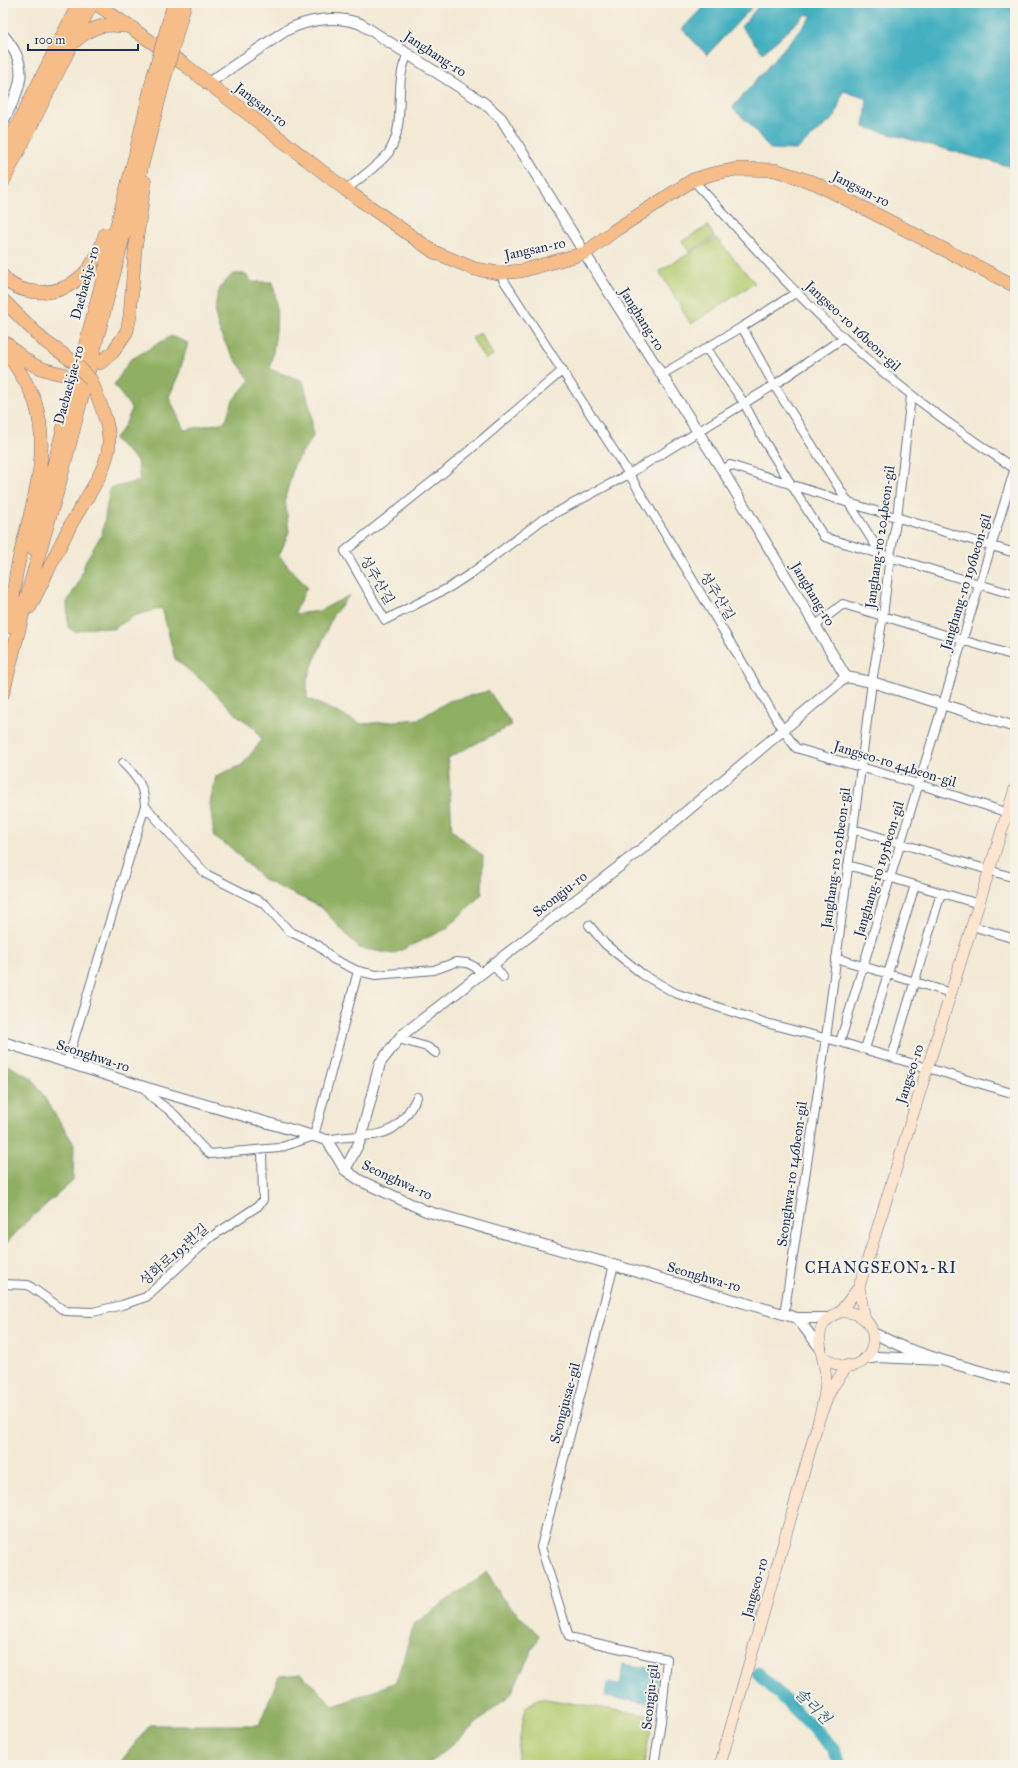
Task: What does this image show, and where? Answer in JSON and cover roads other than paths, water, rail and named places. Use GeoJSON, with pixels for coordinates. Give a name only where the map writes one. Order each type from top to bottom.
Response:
{"type":"FeatureCollection","features":[{"type":"Feature","properties":{"kind":"main road"},"geometry":{"type":"LineString","coordinates":[[66,41],[68,3]]}},
{"type":"Feature","properties":{"kind":"main road"},"geometry":{"type":"LineString","coordinates":[[3,182],[66,41],[78,3]]}},
{"type":"Feature","properties":{"kind":"main road"},"geometry":{"type":"LineString","coordinates":[[3,154],[66,41],[93,3]]}},
{"type":"Feature","properties":{"kind":"main road","name":"Jangsan-ro"},"geometry":{"type":"LineString","coordinates":[[93,3],[132,27],[185,65],[346,190],[434,252],[475,269],[500,273],[521,271],[585,253],[614,231],[693,180],[712,174],[737,169],[775,170],[815,183],[1015,286]]}},
{"type":"Feature","properties":{"kind":"main road"},"geometry":{"type":"LineString","coordinates":[[158,81],[174,3]]}},
{"type":"Feature","properties":{"kind":"main road"},"geometry":{"type":"LineString","coordinates":[[158,81],[186,3]]}},
{"type":"Feature","properties":{"kind":"main road"},"geometry":{"type":"LineString","coordinates":[[66,41],[103,25],[132,27]]}},
{"type":"Feature","properties":{"kind":"main road","name":"Daebaekjae-ro"},"geometry":{"type":"LineString","coordinates":[[3,693],[15,628],[59,485],[158,81]]}},
{"type":"Feature","properties":{"kind":"main road"},"geometry":{"type":"LineString","coordinates":[[3,276],[18,289],[36,292],[53,292],[69,287],[79,279],[101,249],[119,186],[140,158]]}},
{"type":"Feature","properties":{"kind":"main road"},"geometry":{"type":"LineString","coordinates":[[100,363],[113,352],[127,331],[130,316],[135,250],[144,191],[140,158]]}},
{"type":"Feature","properties":{"kind":"main road"},"geometry":{"type":"LineString","coordinates":[[3,300],[43,340],[74,362],[91,380],[103,415],[109,441],[105,466],[15,628],[3,658]]}},
{"type":"Feature","properties":{"kind":"main road"},"geometry":{"type":"LineString","coordinates":[[3,341],[30,364],[49,372],[63,374]]}},
{"type":"Feature","properties":{"kind":"main road"},"geometry":{"type":"LineString","coordinates":[[3,346],[27,385],[34,401],[42,436],[41,468],[16,571],[15,628]]}},
{"type":"Feature","properties":{"kind":"main road","name":"Jangseo-ro"},"geometry":{"type":"LineString","coordinates":[[859,1287],[979,904],[1011,814],[1015,788]]}},
{"type":"Feature","properties":{"kind":"main road"},"geometry":{"type":"LineString","coordinates":[[819,1419],[826,1392],[827,1373],[819,1340],[820,1330],[829,1318],[840,1312],[859,1287]]}},
{"type":"Feature","properties":{"kind":"main road"},"geometry":{"type":"LineString","coordinates":[[859,1287],[865,1320]]}},
{"type":"Feature","properties":{"kind":"main road"},"geometry":{"type":"LineString","coordinates":[[822,1353],[833,1363],[842,1366],[860,1362],[872,1349],[874,1341],[873,1332],[865,1320],[857,1314],[840,1312]]}},
{"type":"Feature","properties":{"kind":"main road"},"geometry":{"type":"LineString","coordinates":[[819,1419],[831,1389],[848,1365]]}},
{"type":"Feature","properties":{"kind":"main road","name":"Jangseo-ro"},"geometry":{"type":"LineString","coordinates":[[720,1765],[819,1419]]}},
{"type":"Feature","properties":{"kind":"street","name":"Janghang-ro"},"geometry":{"type":"LineString","coordinates":[[208,84],[296,25],[317,20],[351,20],[361,24],[484,103],[501,118],[661,375],[723,471],[846,677]]}},
{"type":"Feature","properties":{"kind":"street"},"geometry":{"type":"LineString","coordinates":[[3,35],[12,46],[22,71],[17,92],[3,122]]}},
{"type":"Feature","properties":{"kind":"street"},"geometry":{"type":"LineString","coordinates":[[346,190],[389,153],[397,136],[400,121],[399,82],[402,65],[408,54]]}},
{"type":"Feature","properties":{"kind":"street","name":"Jangseo-ro 16beon-gil"},"geometry":{"type":"LineString","coordinates":[[693,180],[797,292],[843,338],[911,396],[1015,469]]}},
{"type":"Feature","properties":{"kind":"street","name":"성주산길"},"geometry":{"type":"LineString","coordinates":[[500,273],[629,474],[782,730]]}},
{"type":"Feature","properties":{"kind":"street"},"geometry":{"type":"LineString","coordinates":[[661,375],[706,349],[797,292]]}},
{"type":"Feature","properties":{"kind":"street"},"geometry":{"type":"LineString","coordinates":[[742,327],[774,385],[881,554]]}},
{"type":"Feature","properties":{"kind":"street","name":"성주산길"},"geometry":{"type":"LineString","coordinates":[[563,370],[443,473],[345,551],[385,620],[450,587],[473,572],[542,520],[629,474],[774,385],[843,338]]}},
{"type":"Feature","properties":{"kind":"street"},"geometry":{"type":"LineString","coordinates":[[706,349],[744,403],[763,439],[824,537],[1015,595]]}},
{"type":"Feature","properties":{"kind":"street","name":"Janghang-ro 204beon-gil"},"geometry":{"type":"LineString","coordinates":[[872,682],[897,517],[911,396]]}},
{"type":"Feature","properties":{"kind":"street"},"geometry":{"type":"LineString","coordinates":[[723,471],[730,465],[793,486],[1015,553]]}},
{"type":"Feature","properties":{"kind":"street","name":"Janghang-ro 196beon-gil"},"geometry":{"type":"LineString","coordinates":[[943,704],[1015,469]]}},
{"type":"Feature","properties":{"kind":"street"},"geometry":{"type":"LineString","coordinates":[[816,625],[844,604],[1015,656]]}},
{"type":"Feature","properties":{"kind":"street"},"geometry":{"type":"LineString","coordinates":[[846,677],[872,682],[1015,727]]}},
{"type":"Feature","properties":{"kind":"street","name":"Seongju-ro"},"geometry":{"type":"LineString","coordinates":[[345,1170],[361,1136],[380,1063],[399,1039],[481,973],[643,848],[846,677]]}},
{"type":"Feature","properties":{"kind":"street","name":"Janghang-ro 201beon-gil"},"geometry":{"type":"LineString","coordinates":[[826,1038],[872,682]]}},
{"type":"Feature","properties":{"kind":"street","name":"Janghang-ro 195beon-gil"},"geometry":{"type":"LineString","coordinates":[[840,1042],[943,704]]}},
{"type":"Feature","properties":{"kind":"street","name":"Jangseo-ro 44beon-gil"},"geometry":{"type":"LineString","coordinates":[[782,730],[796,748],[918,784],[1011,814]]}},
{"type":"Feature","properties":{"kind":"street"},"geometry":{"type":"LineString","coordinates":[[67,1062],[145,806],[145,798],[139,779],[123,763]]}},
{"type":"Feature","properties":{"kind":"street"},"geometry":{"type":"LineString","coordinates":[[145,806],[206,874],[265,904],[289,931],[318,945],[333,959],[358,971],[376,975],[434,970],[456,962],[467,962],[481,973]]}},
{"type":"Feature","properties":{"kind":"street"},"geometry":{"type":"LineString","coordinates":[[853,829],[1015,878]]}},
{"type":"Feature","properties":{"kind":"street"},"geometry":{"type":"LineString","coordinates":[[848,865],[979,904]]}},
{"type":"Feature","properties":{"kind":"street"},"geometry":{"type":"LineString","coordinates":[[865,1049],[915,885]]}},
{"type":"Feature","properties":{"kind":"street"},"geometry":{"type":"LineString","coordinates":[[892,1057],[941,893]]}},
{"type":"Feature","properties":{"kind":"street"},"geometry":{"type":"LineString","coordinates":[[589,925],[605,944],[642,974],[675,993],[766,1023],[865,1049],[1015,1094]]}},
{"type":"Feature","properties":{"kind":"street"},"geometry":{"type":"LineString","coordinates":[[972,926],[1015,939]]}},
{"type":"Feature","properties":{"kind":"street"},"geometry":{"type":"LineString","coordinates":[[836,958],[951,993]]}},
{"type":"Feature","properties":{"kind":"street"},"geometry":{"type":"LineString","coordinates":[[493,964],[503,977]]}},
{"type":"Feature","properties":{"kind":"street"},"geometry":{"type":"LineString","coordinates":[[144,1087],[149,1096],[176,1116],[203,1148],[210,1154],[279,1148],[314,1136],[358,971]]}},
{"type":"Feature","properties":{"kind":"street","name":"Seonghwa-ro 146beon-gil"},"geometry":{"type":"LineString","coordinates":[[784,1315],[826,1038]]}},
{"type":"Feature","properties":{"kind":"street"},"geometry":{"type":"LineString","coordinates":[[399,1039],[427,1047],[436,1053]]}},
{"type":"Feature","properties":{"kind":"street","name":"Seonghwa-ro"},"geometry":{"type":"LineString","coordinates":[[3,1042],[144,1087],[327,1140],[345,1170],[361,1181],[426,1211],[784,1315],[798,1318],[829,1318]]}},
{"type":"Feature","properties":{"kind":"street"},"geometry":{"type":"LineString","coordinates":[[327,1140],[344,1136],[388,1133],[399,1125],[417,1097]]}},
{"type":"Feature","properties":{"kind":"street","name":"성화로193번길"},"geometry":{"type":"LineString","coordinates":[[3,1284],[28,1285],[66,1311],[93,1312],[146,1297],[211,1237],[258,1206],[263,1200],[262,1150]]}},
{"type":"Feature","properties":{"kind":"street","name":"Seongjusae-gil"},"geometry":{"type":"LineString","coordinates":[[569,1637],[541,1547],[614,1265]]}},
{"type":"Feature","properties":{"kind":"street"},"geometry":{"type":"LineString","coordinates":[[798,1318],[822,1353]]}},
{"type":"Feature","properties":{"kind":"street"},"geometry":{"type":"LineString","coordinates":[[873,1332],[883,1339],[905,1348],[940,1360],[1015,1381]]}},
{"type":"Feature","properties":{"kind":"street"},"geometry":{"type":"LineString","coordinates":[[864,1359],[878,1357],[940,1360]]}},
{"type":"Feature","properties":{"kind":"street","name":"Seongju-gil"},"geometry":{"type":"LineString","coordinates":[[569,1637],[667,1659],[662,1721],[654,1765]]}},
{"type":"Feature","properties":{"kind":"water"},"geometry":{"type":"Polygon","coordinates":[[[707,3],[756,3],[707,55],[682,29],[707,3]]]}},
{"type":"Feature","properties":{"kind":"water"},"geometry":{"type":"Polygon","coordinates":[[[761,3],[1015,3],[1015,168],[864,127],[867,99],[843,91],[835,117],[796,150],[770,149],[750,124],[732,108],[812,16],[806,14],[763,53],[741,27],[761,3]]]}},
{"type":"Feature","properties":{"kind":"water"},"geometry":{"type":"Polygon","coordinates":[[[623,1664],[659,1670],[654,1704],[605,1697],[607,1683],[620,1685],[623,1664]]]}},
{"type":"Feature","properties":{"kind":"waterway","name":"솔리천"},"geometry":{"type":"LineString","coordinates":[[758,1673],[833,1748],[840,1765]]}},
{"type":"Feature","properties":{"kind":"district","name":"CHANGSEON2-RI"},"geometry":{"type":"Point","coordinates":[881,1267]}}]}
